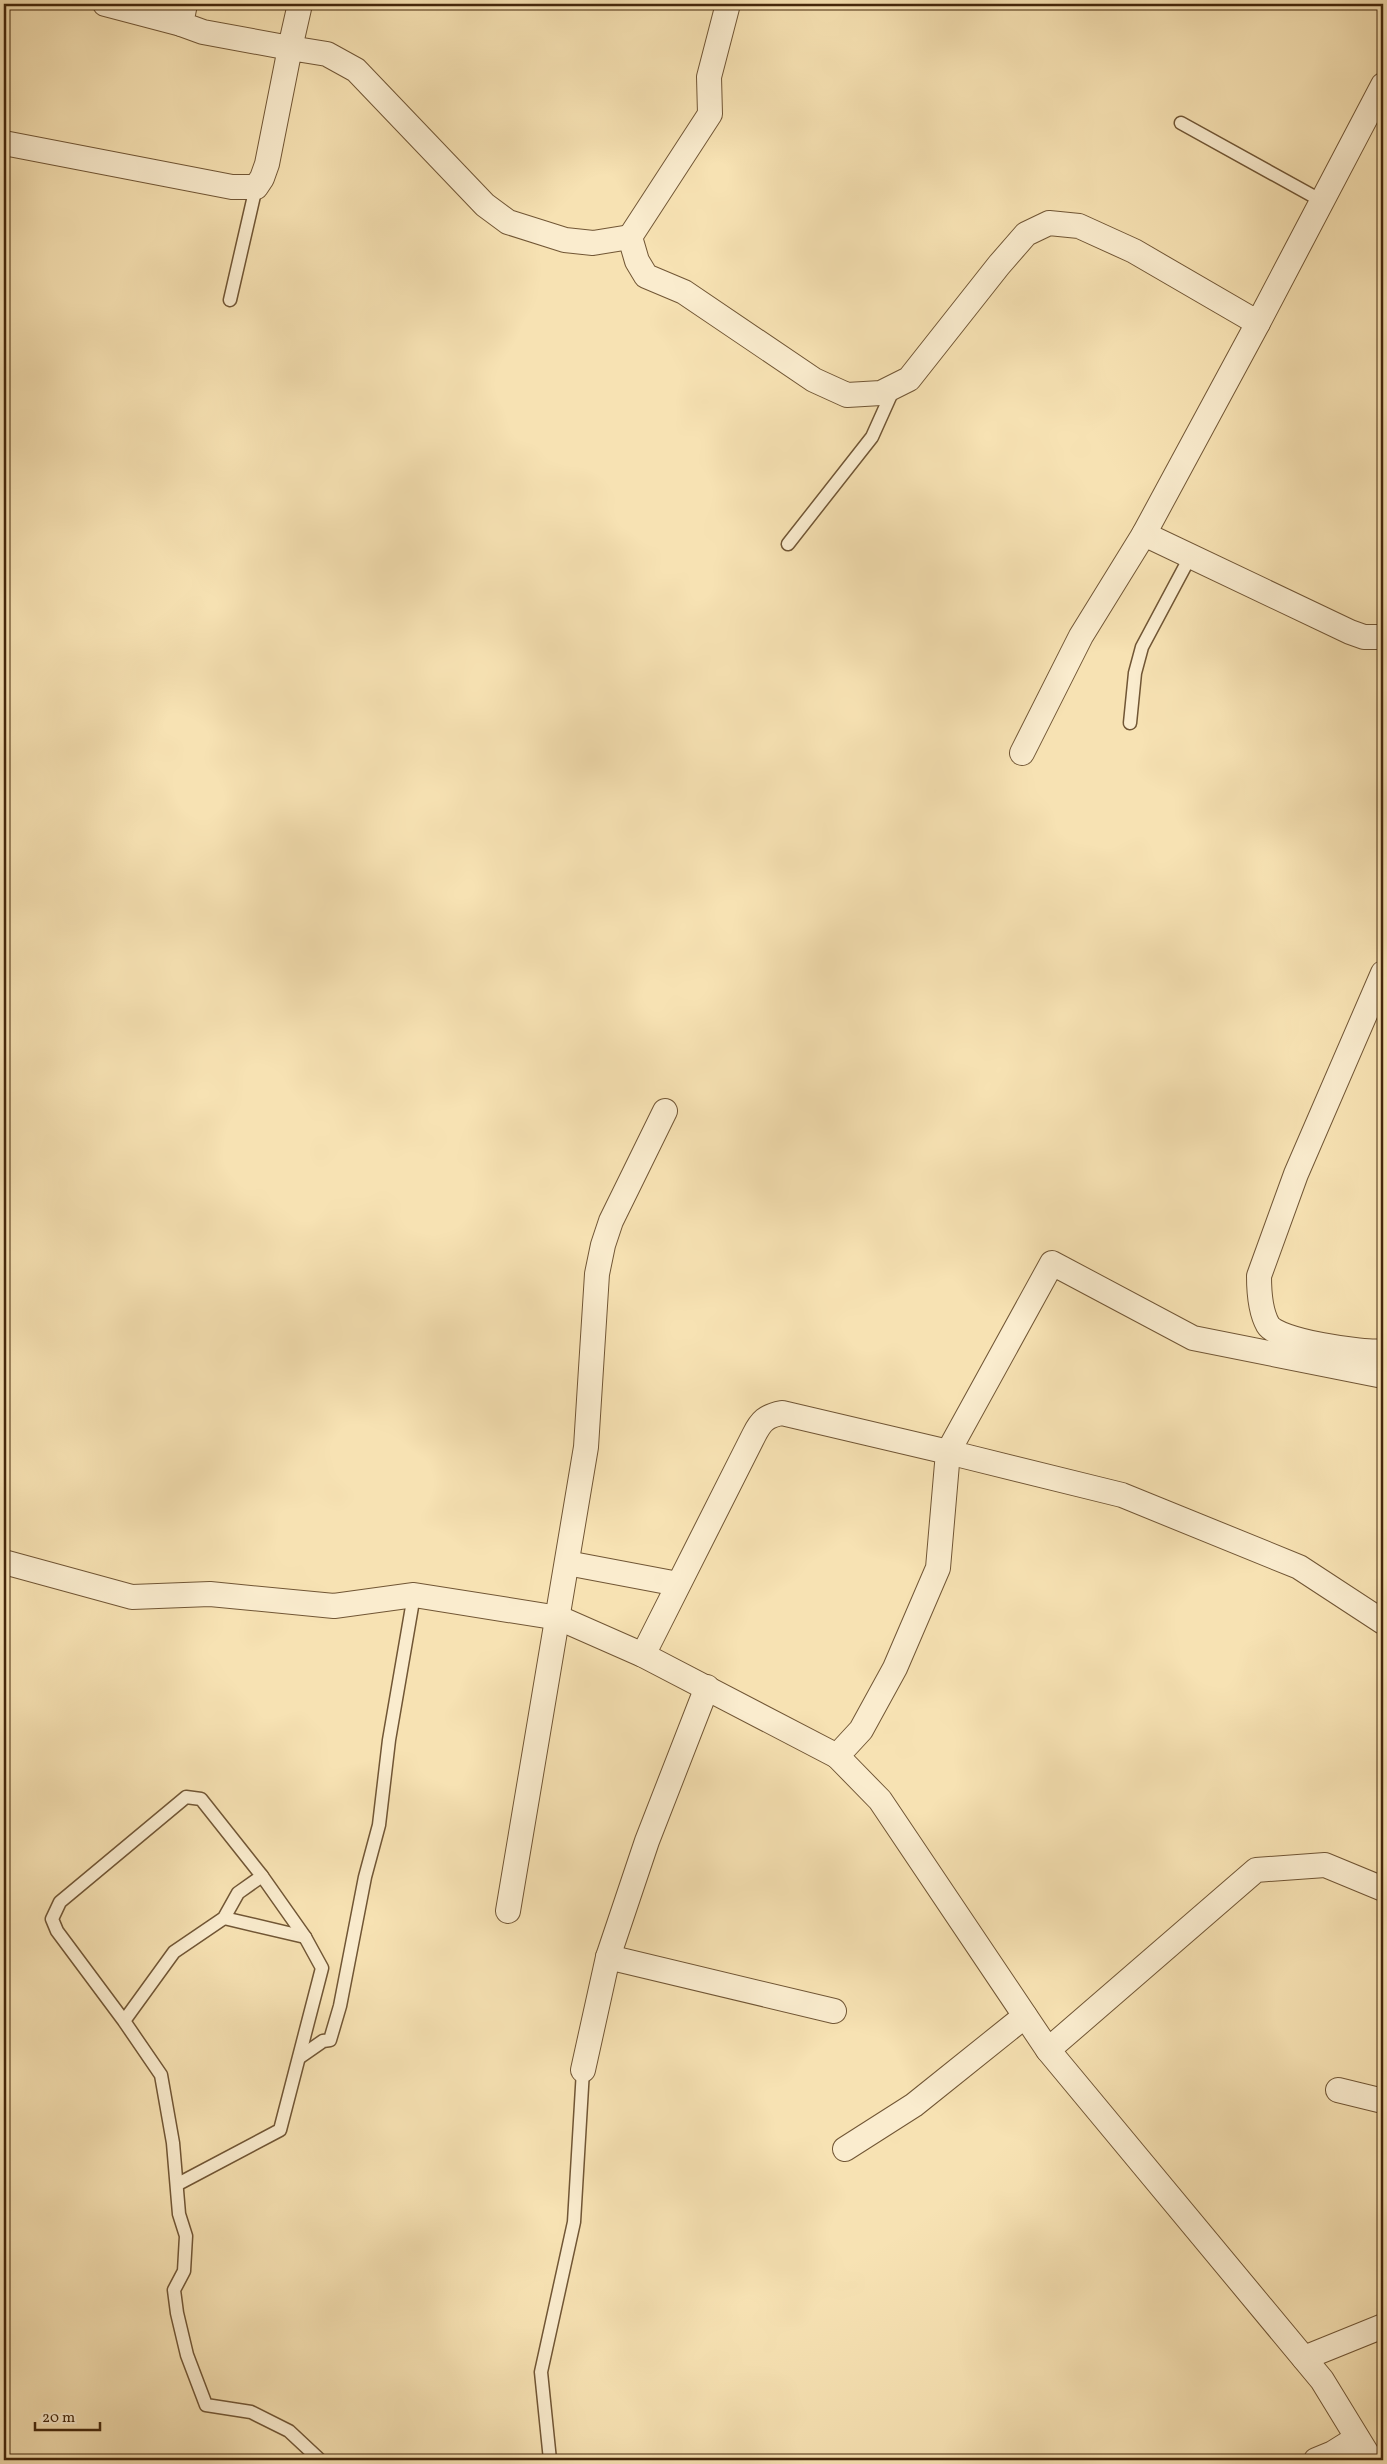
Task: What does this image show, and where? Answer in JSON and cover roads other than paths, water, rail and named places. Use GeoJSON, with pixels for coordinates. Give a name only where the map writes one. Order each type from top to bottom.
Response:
{"type":"FeatureCollection","features":[{"type":"Feature","properties":{"kind":"street"},"geometry":{"type":"LineString","coordinates":[[105,4],[183,14],[203,32],[327,54],[356,70],[485,205],[508,222],[565,240],[593,243],[630,237],[710,114],[709,77],[728,4]]}},
{"type":"Feature","properties":{"kind":"street"},"geometry":{"type":"LineString","coordinates":[[4,143],[232,187],[256,187],[262,178],[267,164],[300,4]]}},
{"type":"Feature","properties":{"kind":"street"},"geometry":{"type":"LineString","coordinates":[[1022,753],[1081,636],[1144,534],[1383,85]]}},
{"type":"Feature","properties":{"kind":"street"},"geometry":{"type":"LineString","coordinates":[[630,237],[637,261],[646,276],[684,292],[814,380],[847,395],[881,393],[909,379],[1026,234],[1048,223],[1079,226],[1134,251],[1258,323]]}},
{"type":"Feature","properties":{"kind":"street"},"geometry":{"type":"LineString","coordinates":[[1144,534],[1350,632],[1364,637],[1383,637]]}},
{"type":"Feature","properties":{"kind":"street"},"geometry":{"type":"LineString","coordinates":[[1383,973],[1296,1174],[1259,1276],[1259,1294],[1268,1326],[1279,1335],[1343,1349],[1374,1353],[1383,1351]]}},
{"type":"Feature","properties":{"kind":"street"},"geometry":{"type":"LineString","coordinates":[[508,1911],[586,1447],[597,1274],[603,1245],[611,1221],[665,1111]]}},
{"type":"Feature","properties":{"kind":"street"},"geometry":{"type":"LineString","coordinates":[[837,1756],[861,1730],[895,1668],[938,1568],[948,1452],[1052,1263],[1193,1338],[1383,1376]]}},
{"type":"Feature","properties":{"kind":"street"},"geometry":{"type":"LineString","coordinates":[[642,1655],[761,1421],[770,1415],[782,1413],[1122,1496],[1299,1566],[1383,1622]]}},
{"type":"Feature","properties":{"kind":"street"},"geometry":{"type":"LineString","coordinates":[[4,1562],[132,1597],[210,1594],[334,1606],[414,1595],[558,1618],[642,1655],[837,1756],[880,1800],[1048,2050],[1322,2380],[1371,2460]]}},
{"type":"Feature","properties":{"kind":"street"},"geometry":{"type":"LineString","coordinates":[[568,1563],[678,1584]]}},
{"type":"Feature","properties":{"kind":"street"},"geometry":{"type":"LineString","coordinates":[[583,2070],[608,1957],[647,1841],[706,1687]]}},
{"type":"Feature","properties":{"kind":"street"},"geometry":{"type":"LineString","coordinates":[[1048,2050],[1256,1870],[1325,1865],[1383,1889]]}},
{"type":"Feature","properties":{"kind":"street"},"geometry":{"type":"LineString","coordinates":[[608,1957],[834,2011]]}},
{"type":"Feature","properties":{"kind":"street"},"geometry":{"type":"LineString","coordinates":[[845,2149],[914,2105],[1025,2016]]}},
{"type":"Feature","properties":{"kind":"street"},"geometry":{"type":"LineString","coordinates":[[1338,2090],[1383,2101]]}},
{"type":"Feature","properties":{"kind":"street"},"geometry":{"type":"LineString","coordinates":[[1304,2358],[1383,2326]]}},
{"type":"Feature","properties":{"kind":"street"},"geometry":{"type":"LineString","coordinates":[[1316,2460],[1333,2453],[1357,2438]]}},
{"type":"Feature","properties":{"kind":"lane"},"geometry":{"type":"LineString","coordinates":[[1181,123],[1322,201]]}},
{"type":"Feature","properties":{"kind":"lane"},"geometry":{"type":"LineString","coordinates":[[230,300],[256,187]]}},
{"type":"Feature","properties":{"kind":"lane"},"geometry":{"type":"LineString","coordinates":[[788,544],[872,437],[895,386]]}},
{"type":"Feature","properties":{"kind":"lane"},"geometry":{"type":"LineString","coordinates":[[1130,723],[1135,673],[1142,647],[1190,556]]}},
{"type":"Feature","properties":{"kind":"lane"},"geometry":{"type":"LineString","coordinates":[[300,2057],[324,2041],[330,2040],[340,2006],[365,1877],[380,1825],[389,1740],[414,1595]]}},
{"type":"Feature","properties":{"kind":"lane"},"geometry":{"type":"LineString","coordinates":[[178,2184],[280,2130],[322,1968],[305,1937],[262,1876],[201,1799],[186,1797],[60,1902],[52,1918],[56,1931],[124,2021],[161,2074],[178,2184],[179,2214],[186,2236],[184,2271],[174,2290],[176,2313],[187,2355],[206,2405],[251,2412],[289,2431],[320,2460]]}},
{"type":"Feature","properties":{"kind":"lane"},"geometry":{"type":"LineString","coordinates":[[124,2021],[174,1952],[224,1918],[238,1893],[262,1876]]}},
{"type":"Feature","properties":{"kind":"lane"},"geometry":{"type":"LineString","coordinates":[[224,1918],[305,1937]]}},
{"type":"Feature","properties":{"kind":"lane"},"geometry":{"type":"LineString","coordinates":[[550,2460],[541,2372],[574,2222],[583,2070]]}}]}
